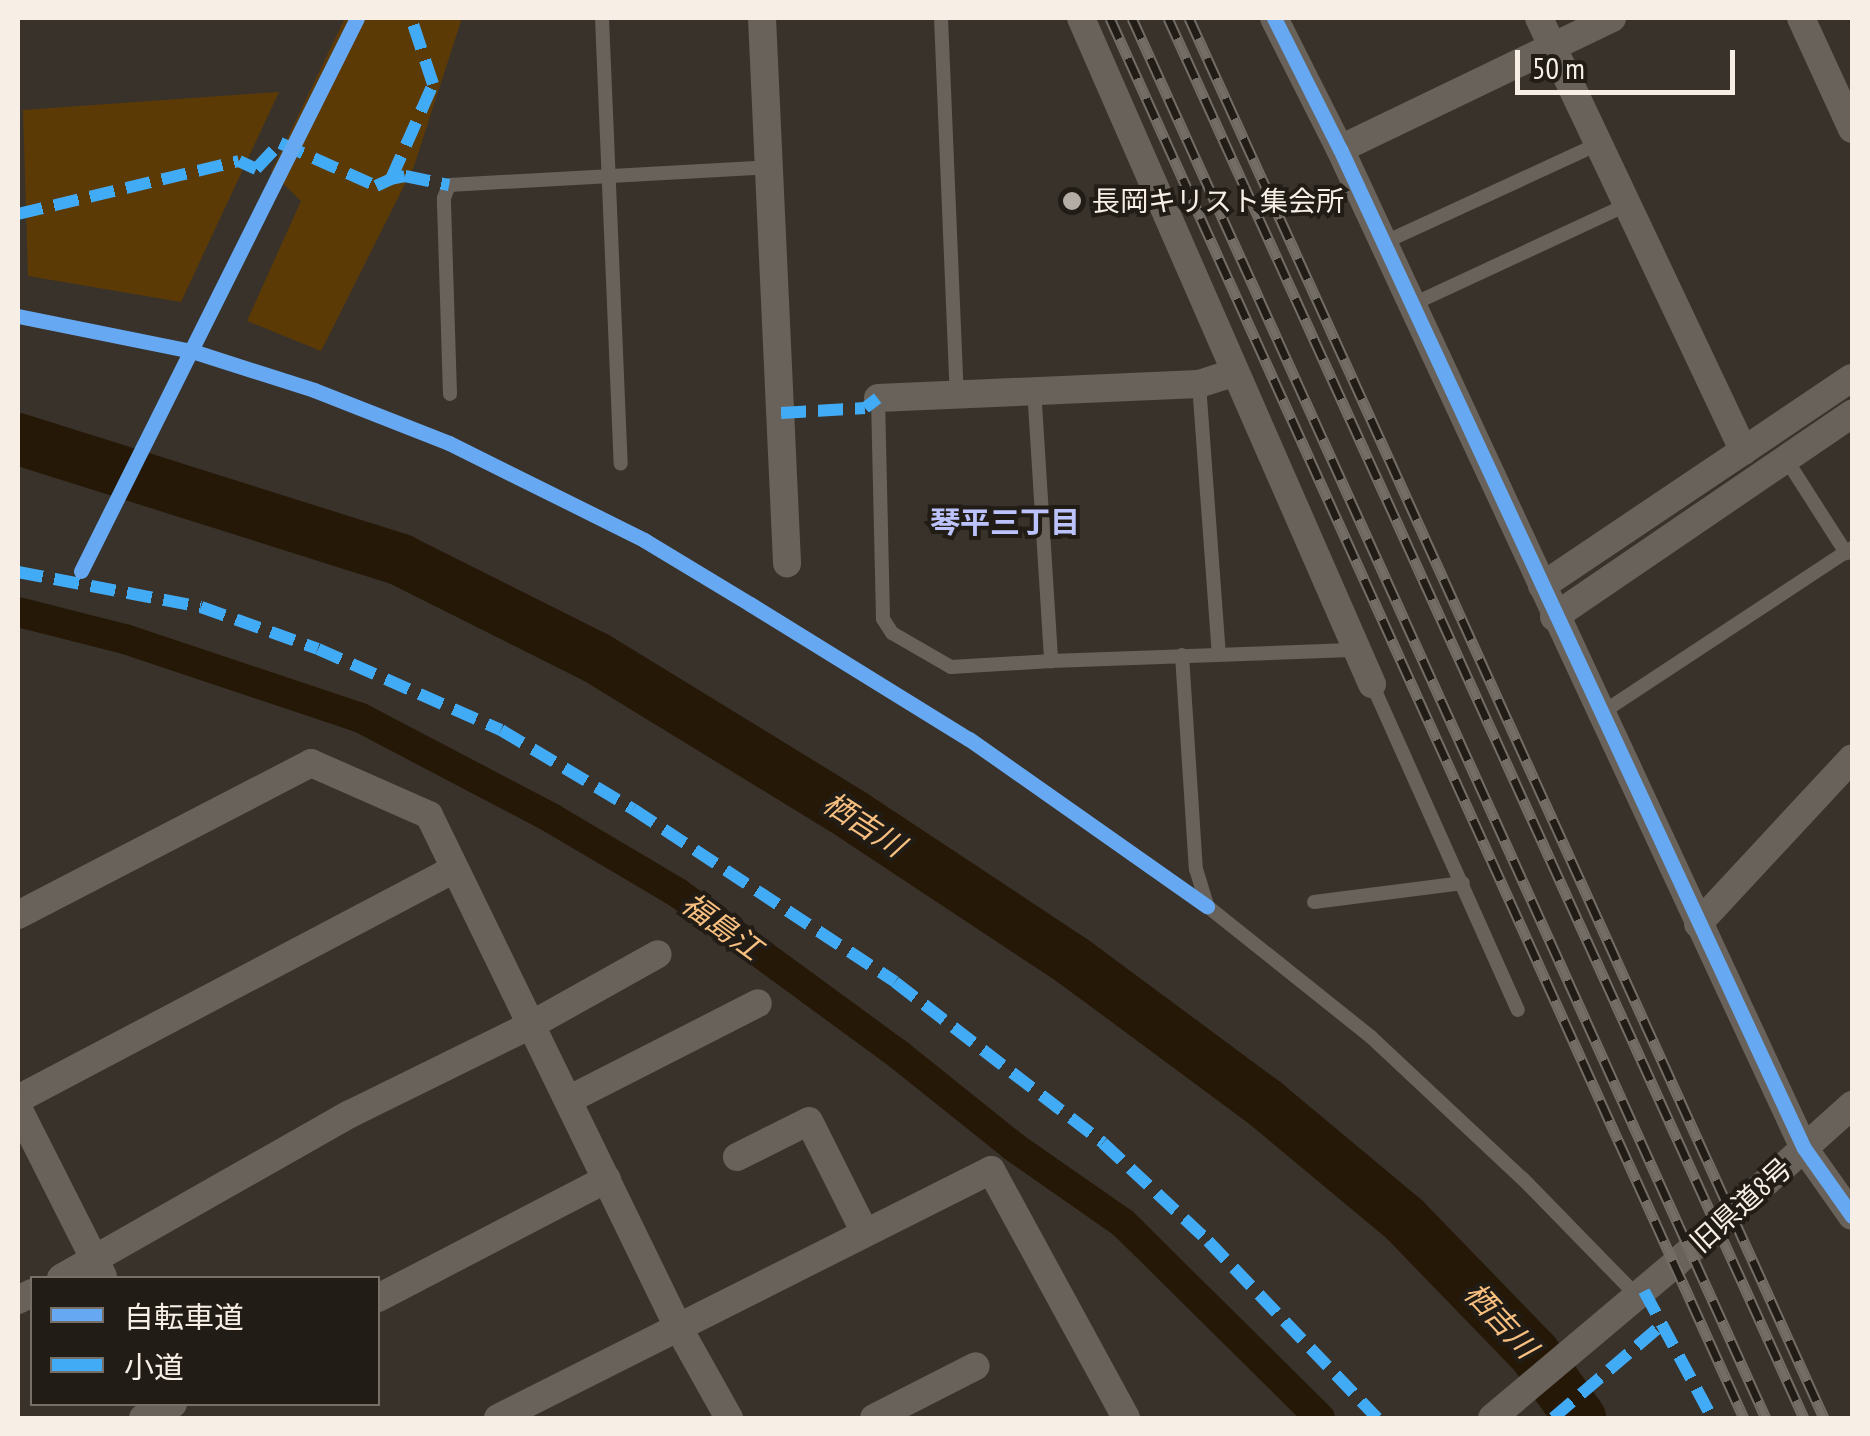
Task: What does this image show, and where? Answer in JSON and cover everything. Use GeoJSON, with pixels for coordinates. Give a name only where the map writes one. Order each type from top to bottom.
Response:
{"type":"FeatureCollection","features":[{"type":"Feature","properties":{"kind":"street"},"geometry":{"type":"LineString","coordinates":[[762,18],[787,562]]}},
{"type":"Feature","properties":{"kind":"street"},"geometry":{"type":"LineString","coordinates":[[1081,18],[1372,684]]}},
{"type":"Feature","properties":{"kind":"street"},"geometry":{"type":"LineString","coordinates":[[1274,18],[1340,149],[1554,617],[1804,1148],[1852,1216]]}},
{"type":"Feature","properties":{"kind":"street"},"geometry":{"type":"LineString","coordinates":[[1539,18],[1744,451]]}},
{"type":"Feature","properties":{"kind":"street"},"geometry":{"type":"LineString","coordinates":[[1340,149],[1612,18]]}},
{"type":"Feature","properties":{"kind":"street"},"geometry":{"type":"LineString","coordinates":[[1802,18],[1852,129]]}},
{"type":"Feature","properties":{"kind":"street"},"geometry":{"type":"LineString","coordinates":[[878,398],[1034,388],[1199,384],[1235,372]]}},
{"type":"Feature","properties":{"kind":"street"},"geometry":{"type":"LineString","coordinates":[[1542,586],[1852,378]]}},
{"type":"Feature","properties":{"kind":"street"},"geometry":{"type":"LineString","coordinates":[[1554,617],[1852,414]]}},
{"type":"Feature","properties":{"kind":"street"},"geometry":{"type":"LineString","coordinates":[[1698,924],[1852,758]]}},
{"type":"Feature","properties":{"kind":"street"},"geometry":{"type":"LineString","coordinates":[[18,915],[311,763],[429,815],[678,1325],[729,1418]]}},
{"type":"Feature","properties":{"kind":"street"},"geometry":{"type":"LineString","coordinates":[[18,1098],[454,868]]}},
{"type":"Feature","properties":{"kind":"street"},"geometry":{"type":"LineString","coordinates":[[72,1276],[100,1270],[350,1114],[531,1026],[658,954]]}},
{"type":"Feature","properties":{"kind":"street"},"geometry":{"type":"LineString","coordinates":[[568,1100],[758,1004]]}},
{"type":"Feature","properties":{"kind":"street","name":"旧県道8号"},"geometry":{"type":"LineString","coordinates":[[1492,1418],[1852,1105]]}},
{"type":"Feature","properties":{"kind":"street"},"geometry":{"type":"LineString","coordinates":[[18,1108],[100,1270]]}},
{"type":"Feature","properties":{"kind":"street"},"geometry":{"type":"LineString","coordinates":[[738,1158],[808,1121],[865,1234]]}},
{"type":"Feature","properties":{"kind":"street"},"geometry":{"type":"LineString","coordinates":[[498,1418],[991,1170],[1126,1418]]}},
{"type":"Feature","properties":{"kind":"street"},"geometry":{"type":"LineString","coordinates":[[380,1297],[607,1180]]}},
{"type":"Feature","properties":{"kind":"street"},"geometry":{"type":"LineString","coordinates":[[874,1418],[976,1366]]}},
{"type":"Feature","properties":{"kind":"lane"},"geometry":{"type":"LineString","coordinates":[[602,18],[621,464]]}},
{"type":"Feature","properties":{"kind":"lane"},"geometry":{"type":"LineString","coordinates":[[941,18],[956,393]]}},
{"type":"Feature","properties":{"kind":"lane"},"geometry":{"type":"LineString","coordinates":[[1384,243],[1598,144]]}},
{"type":"Feature","properties":{"kind":"lane"},"geometry":{"type":"LineString","coordinates":[[450,394],[444,198],[450,185],[770,167]]}},
{"type":"Feature","properties":{"kind":"lane"},"geometry":{"type":"LineString","coordinates":[[1411,305],[1626,204]]}},
{"type":"Feature","properties":{"kind":"lane"},"geometry":{"type":"LineString","coordinates":[[1199,384],[1218,654]]}},
{"type":"Feature","properties":{"kind":"lane"},"geometry":{"type":"LineString","coordinates":[[1034,388],[1051,661]]}},
{"type":"Feature","properties":{"kind":"lane"},"geometry":{"type":"LineString","coordinates":[[878,398],[883,618],[892,633],[951,668],[1359,650]]}},
{"type":"Feature","properties":{"kind":"lane"},"geometry":{"type":"LineString","coordinates":[[1600,714],[1849,551],[1786,460]]}},
{"type":"Feature","properties":{"kind":"lane"},"geometry":{"type":"LineString","coordinates":[[1182,655],[1196,869],[1207,906],[1370,1037],[1523,1179],[1632,1300]]}},
{"type":"Feature","properties":{"kind":"lane"},"geometry":{"type":"LineString","coordinates":[[1372,684],[1518,1010]]}},
{"type":"Feature","properties":{"kind":"lane"},"geometry":{"type":"LineString","coordinates":[[1314,902],[1463,883]]}},
{"type":"Feature","properties":{"kind":"shaded area"},"geometry":{"type":"Polygon","coordinates":[[[345,18],[462,18],[414,166],[321,351],[247,321],[301,201],[271,172],[345,18]]]}},
{"type":"Feature","properties":{"kind":"shaded area"},"geometry":{"type":"Polygon","coordinates":[[[279,92],[181,302],[28,276],[23,110],[279,92]]]}},
{"type":"Feature","properties":{"kind":"waterway","name":"栖吉川"},"geometry":{"type":"LineString","coordinates":[[18,439],[401,560],[595,657],[854,816],[1073,961],[1266,1104],[1405,1220],[1534,1353],[1580,1418]]}},
{"type":"Feature","properties":{"kind":"waterway","name":"福島江"},"geometry":{"type":"LineString","coordinates":[[18,612],[125,639],[361,718],[553,819],[678,893],[898,1054],[1014,1147],[1123,1223],[1320,1418]]}},
{"type":"Feature","properties":{"kind":"railway"},"geometry":{"type":"LineString","coordinates":[[1110,18],[1744,1418]]}},
{"type":"Feature","properties":{"kind":"railway"},"geometry":{"type":"LineString","coordinates":[[1132,18],[1766,1418]]}},
{"type":"Feature","properties":{"kind":"railway"},"geometry":{"type":"LineString","coordinates":[[1168,18],[1804,1418]]}},
{"type":"Feature","properties":{"kind":"railway"},"geometry":{"type":"LineString","coordinates":[[1189,18],[1824,1418]]}},
{"type":"Feature","properties":{"kind":"marked path"},"geometry":{"type":"LineString","coordinates":[[18,214],[239,161],[256,169],[280,143],[376,186],[391,179],[433,84],[411,18]]}},
{"type":"Feature","properties":{"kind":"marked path"},"geometry":{"type":"LineString","coordinates":[[391,179],[405,176],[449,185]]}},
{"type":"Feature","properties":{"kind":"marked path"},"geometry":{"type":"LineString","coordinates":[[781,413],[865,408],[878,398]]}},
{"type":"Feature","properties":{"kind":"marked path"},"geometry":{"type":"LineString","coordinates":[[18,572],[201,607],[318,649],[501,730],[633,809],[895,982],[1103,1143],[1208,1241],[1377,1418]]}},
{"type":"Feature","properties":{"kind":"marked path"},"geometry":{"type":"LineString","coordinates":[[1644,1291],[1712,1418]]}},
{"type":"Feature","properties":{"kind":"marked path"},"geometry":{"type":"LineString","coordinates":[[1553,1418],[1664,1323]]}},
{"type":"Feature","properties":{"kind":"cycle path"},"geometry":{"type":"LineString","coordinates":[[81,571],[357,18]]}},
{"type":"Feature","properties":{"kind":"cycle path"},"geometry":{"type":"LineString","coordinates":[[1274,18],[1340,149],[1804,1148],[1852,1216]]}},
{"type":"Feature","properties":{"kind":"cycle path"},"geometry":{"type":"LineString","coordinates":[[18,316],[192,351],[314,390],[449,443],[644,540],[750,604],[969,739],[1207,906]]}},
{"type":"Feature","properties":{"kind":"place","name":"長岡キリスト集会所"},"geometry":{"type":"Point","coordinates":[1072,201]}},
{"type":"Feature","properties":{"kind":"district","name":"琴平三丁目"},"geometry":{"type":"Point","coordinates":[1005,522]}}]}
